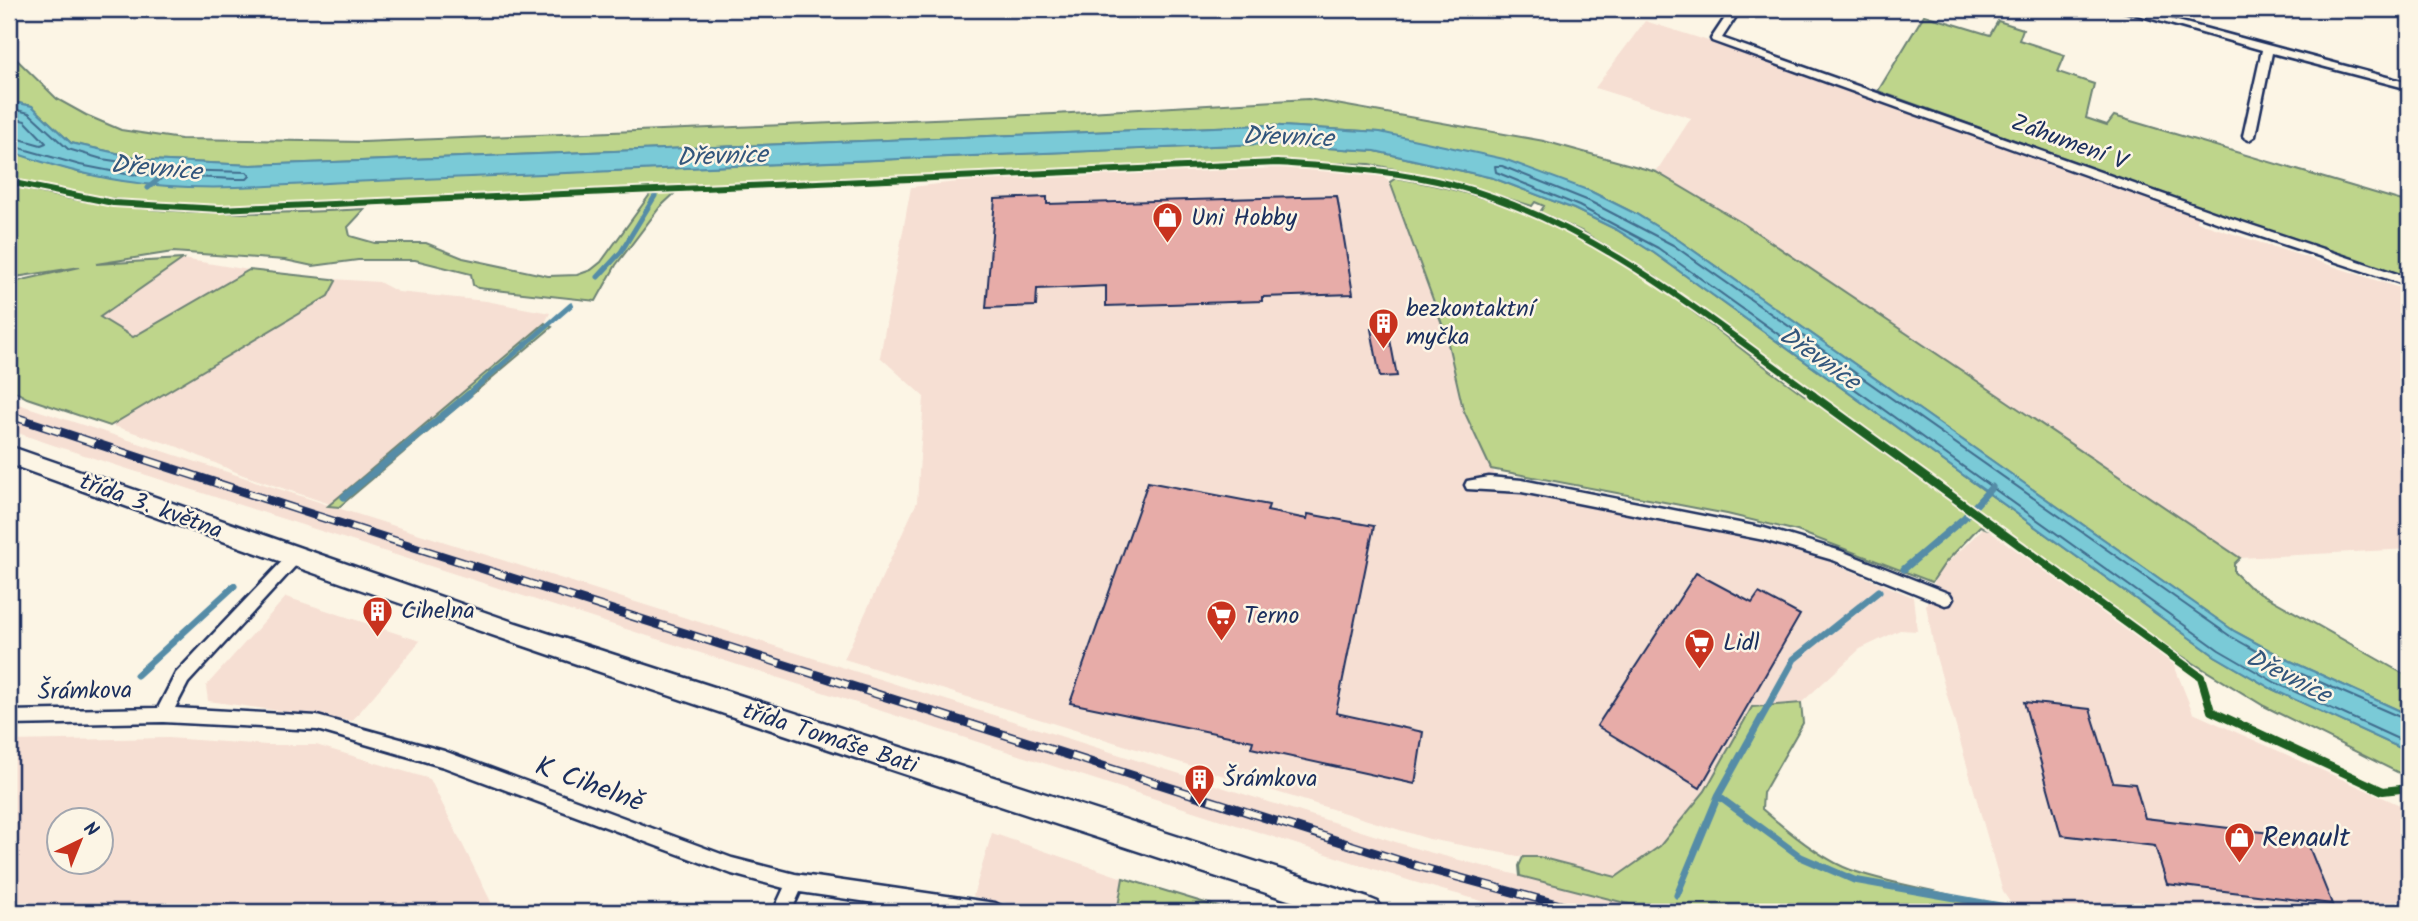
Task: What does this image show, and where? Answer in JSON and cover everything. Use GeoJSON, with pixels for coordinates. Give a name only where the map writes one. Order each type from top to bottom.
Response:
{"type":"FeatureCollection","features":[{"type":"Feature","properties":{"kind":"main road","name":"třída 3. května"},"geometry":{"type":"LineString","coordinates":[[9,455],[294,558]]}},
{"type":"Feature","properties":{"kind":"main road","name":"třída Tomáše Bati"},"geometry":{"type":"LineString","coordinates":[[294,558],[793,728],[1368,912]]}},
{"type":"Feature","properties":{"kind":"street","name":"Záhumení V"},"geometry":{"type":"LineString","coordinates":[[1736,9],[1716,39],[2226,222],[2409,282]]}},
{"type":"Feature","properties":{"kind":"street"},"geometry":{"type":"LineString","coordinates":[[2122,9],[2409,86]]}},
{"type":"Feature","properties":{"kind":"street"},"geometry":{"type":"LineString","coordinates":[[2249,136],[2268,48]]}},
{"type":"Feature","properties":{"kind":"street"},"geometry":{"type":"LineString","coordinates":[[1472,485],[1495,483],[1522,486],[1729,525],[1836,555],[1945,599]]}},
{"type":"Feature","properties":{"kind":"street"},"geometry":{"type":"LineString","coordinates":[[163,715],[182,678],[294,558]]}},
{"type":"Feature","properties":{"kind":"street","name":"Šrámkova"},"geometry":{"type":"LineString","coordinates":[[9,718],[163,715]]}},
{"type":"Feature","properties":{"kind":"street","name":"K Cihelně"},"geometry":{"type":"LineString","coordinates":[[163,715],[317,723],[339,727],[444,758],[733,866],[795,883],[995,912]]}},
{"type":"Feature","properties":{"kind":"street"},"geometry":{"type":"LineString","coordinates":[[782,912],[795,883]]}},
{"type":"Feature","properties":{"kind":"shaded area"},"geometry":{"type":"Polygon","coordinates":[[[1645,21],[1737,50],[2197,214],[2197,222],[2409,291],[2409,549],[2240,558],[1744,224],[1656,172],[1691,118],[1595,88],[1645,21]]]}},
{"type":"Feature","properties":{"kind":"shaded area"},"geometry":{"type":"Polygon","coordinates":[[[1370,164],[1390,182],[1446,335],[1463,409],[1502,489],[1800,549],[1913,597],[1917,631],[1900,630],[1860,649],[1801,703],[1752,707],[1705,791],[1660,846],[1616,877],[1539,857],[1523,857],[1429,839],[844,659],[917,502],[924,397],[880,357],[911,187],[995,178],[1370,164]]]}},
{"type":"Feature","properties":{"kind":"shaded area"},"geometry":{"type":"Polygon","coordinates":[[[183,259],[249,270],[134,337],[99,318],[183,259]]]}},
{"type":"Feature","properties":{"kind":"shaded area"},"geometry":{"type":"Polygon","coordinates":[[[332,279],[379,282],[398,292],[486,301],[550,313],[545,323],[330,504],[243,475],[178,447],[111,425],[197,373],[336,281],[332,279]]]}},
{"type":"Feature","properties":{"kind":"shaded area"},"geometry":{"type":"Polygon","coordinates":[[[9,401],[325,504],[1421,850],[1660,912],[1521,912],[1414,882],[9,430],[9,401]]]}},
{"type":"Feature","properties":{"kind":"shaded area"},"geometry":{"type":"Polygon","coordinates":[[[1984,527],[2172,660],[2193,713],[2409,809],[2409,912],[2017,912],[2003,892],[1935,653],[1926,605],[1938,572],[1984,527]]]}},
{"type":"Feature","properties":{"kind":"shaded area"},"geometry":{"type":"Polygon","coordinates":[[[286,597],[420,641],[352,721],[208,701],[206,686],[286,597]]]}},
{"type":"Feature","properties":{"kind":"shaded area"},"geometry":{"type":"Polygon","coordinates":[[[168,738],[267,745],[316,745],[430,779],[496,912],[9,912],[9,741],[168,738]]]}},
{"type":"Feature","properties":{"kind":"shaded area"},"geometry":{"type":"Polygon","coordinates":[[[992,833],[1123,878],[1117,912],[1088,912],[990,901],[973,896],[992,833]]]}},
{"type":"Feature","properties":{"kind":"green space"},"geometry":{"type":"Polygon","coordinates":[[[1924,15],[1990,35],[1998,21],[2023,29],[2019,40],[2065,55],[2058,72],[2094,84],[2086,118],[2107,125],[2114,116],[2409,203],[2409,278],[2272,233],[1878,91],[1924,15]]]}},
{"type":"Feature","properties":{"kind":"green space"},"geometry":{"type":"Polygon","coordinates":[[[9,52],[57,99],[86,115],[121,130],[181,139],[363,142],[1054,114],[1308,99],[1544,141],[1656,172],[1744,224],[2240,558],[2234,564],[2234,572],[2248,586],[2409,677],[2409,715],[2284,658],[2234,631],[1677,239],[1636,214],[1590,191],[1380,132],[1265,125],[251,165],[148,160],[71,143],[32,106],[9,101],[9,52]]]}},
{"type":"Feature","properties":{"kind":"green space"},"geometry":{"type":"Polygon","coordinates":[[[1261,144],[1375,151],[1493,178],[1574,209],[1617,230],[1654,253],[2215,656],[2272,689],[2409,752],[2409,778],[2264,706],[2154,639],[1655,276],[1583,232],[1540,212],[1544,206],[1535,202],[1532,206],[1448,180],[1370,164],[1240,161],[240,206],[123,200],[66,192],[9,178],[9,151],[78,172],[125,181],[236,186],[1261,144]]]}},
{"type":"Feature","properties":{"kind":"green space"},"geometry":{"type":"Polygon","coordinates":[[[1396,178],[1487,199],[1545,221],[1601,250],[1661,288],[1993,531],[1980,526],[1945,563],[1932,582],[1797,531],[1727,514],[1491,469],[1463,409],[1446,335],[1390,182],[1396,178]]]}},
{"type":"Feature","properties":{"kind":"green space"},"geometry":{"type":"Polygon","coordinates":[[[9,185],[53,196],[141,209],[275,213],[365,209],[348,227],[350,236],[375,243],[426,243],[463,258],[548,276],[577,275],[591,270],[601,262],[651,193],[676,192],[660,207],[616,265],[596,301],[478,288],[473,285],[471,274],[415,260],[358,260],[313,266],[285,260],[173,252],[96,264],[183,259],[100,317],[133,337],[249,270],[336,281],[328,296],[110,426],[27,398],[9,388],[9,283],[80,267],[9,278],[9,185]]]}},
{"type":"Feature","properties":{"kind":"green space"},"geometry":{"type":"Polygon","coordinates":[[[545,323],[552,327],[339,507],[328,506],[545,323]]]}},
{"type":"Feature","properties":{"kind":"green space"},"geometry":{"type":"Polygon","coordinates":[[[1801,703],[1803,723],[1763,793],[1762,809],[1805,843],[1851,870],[1965,899],[2002,912],[1660,912],[1520,876],[1519,866],[1523,857],[1539,857],[1616,877],[1660,846],[1705,791],[1752,707],[1801,703]]]}},
{"type":"Feature","properties":{"kind":"green space"},"geometry":{"type":"Polygon","coordinates":[[[1123,878],[1235,912],[1117,912],[1123,878]]]}},
{"type":"Feature","properties":{"kind":"water","name":"Dřevnice"},"geometry":{"type":"Polygon","coordinates":[[[9,101],[32,106],[71,143],[148,160],[251,165],[1265,125],[1380,132],[1504,159],[1590,191],[1677,239],[2234,631],[2284,658],[2409,715],[2409,752],[2272,689],[2215,656],[1654,253],[1617,230],[1574,209],[1493,178],[1375,151],[1261,144],[264,186],[179,187],[94,176],[9,151],[9,101]]]}},
{"type":"Feature","properties":{"kind":"building","name":"Uni Hobby"},"geometry":{"type":"Polygon","coordinates":[[[1337,196],[1353,294],[1262,297],[1262,301],[1106,306],[1106,286],[1037,289],[1036,306],[986,308],[995,199],[1047,197],[1047,204],[1337,196]]]}},
{"type":"Feature","properties":{"kind":"building","name":"bezkontaktní myčka"},"geometry":{"type":"Polygon","coordinates":[[[1371,329],[1388,329],[1397,376],[1380,377],[1371,329]]]}},
{"type":"Feature","properties":{"kind":"building","name":"Terno"},"geometry":{"type":"Polygon","coordinates":[[[1148,482],[1269,505],[1267,511],[1307,519],[1308,514],[1374,526],[1336,713],[1423,732],[1415,784],[1251,748],[1253,741],[1070,703],[1148,482]]]}},
{"type":"Feature","properties":{"kind":"building","name":"Lidl"},"geometry":{"type":"Polygon","coordinates":[[[1696,573],[1752,603],[1759,593],[1800,615],[1700,788],[1597,726],[1696,573]]]}},
{"type":"Feature","properties":{"kind":"building"},"geometry":{"type":"Polygon","coordinates":[[[2024,702],[2090,709],[2113,782],[2135,784],[2145,818],[2305,837],[2332,904],[2167,884],[2155,846],[2061,835],[2024,702]]]}},
{"type":"Feature","properties":{"kind":"waterway","name":"Dřevnice"},"geometry":{"type":"LineString","coordinates":[[148,188],[160,178]]}},
{"type":"Feature","properties":{"kind":"waterway"},"geometry":{"type":"LineString","coordinates":[[598,277],[621,252],[655,196]]}},
{"type":"Feature","properties":{"kind":"waterway"},"geometry":{"type":"LineString","coordinates":[[467,395],[571,305]]}},
{"type":"Feature","properties":{"kind":"waterway"},"geometry":{"type":"LineString","coordinates":[[344,497],[469,394]]}},
{"type":"Feature","properties":{"kind":"waterway"},"geometry":{"type":"LineString","coordinates":[[1904,569],[1964,518],[1992,487]]}},
{"type":"Feature","properties":{"kind":"waterway"},"geometry":{"type":"LineString","coordinates":[[137,675],[234,586]]}},
{"type":"Feature","properties":{"kind":"waterway"},"geometry":{"type":"LineString","coordinates":[[1718,796],[1794,659],[1879,591]]}},
{"type":"Feature","properties":{"kind":"waterway"},"geometry":{"type":"LineString","coordinates":[[1677,895],[1718,796]]}},
{"type":"Feature","properties":{"kind":"waterway"},"geometry":{"type":"LineString","coordinates":[[1718,796],[1801,857],[1854,880],[2034,912]]}},
{"type":"Feature","properties":{"kind":"railway"},"geometry":{"type":"LineString","coordinates":[[9,415],[314,515],[1417,866],[1586,912]]}},
{"type":"Feature","properties":{"kind":"cycle path"},"geometry":{"type":"LineString","coordinates":[[9,182],[113,203],[220,209],[1277,163],[1379,171],[1454,185],[1539,215],[1634,265],[2201,677],[2211,711],[2383,791],[2409,788]]}},
{"type":"Feature","properties":{"kind":"place","name":"Uni Hobby"},"geometry":{"type":"Point","coordinates":[1168,245]}},
{"type":"Feature","properties":{"kind":"place","name":"bezkontaktní myčka"},"geometry":{"type":"Point","coordinates":[1383,350]}},
{"type":"Feature","properties":{"kind":"place","name":"Cihelna"},"geometry":{"type":"Point","coordinates":[378,638]}},
{"type":"Feature","properties":{"kind":"place","name":"Terno"},"geometry":{"type":"Point","coordinates":[1221,643]}},
{"type":"Feature","properties":{"kind":"place","name":"Lidl"},"geometry":{"type":"Point","coordinates":[1700,670]}},
{"type":"Feature","properties":{"kind":"place","name":"Šrámkova"},"geometry":{"type":"Point","coordinates":[1200,806]}},
{"type":"Feature","properties":{"kind":"place","name":"Renault"},"geometry":{"type":"Point","coordinates":[2239,865]}}]}
